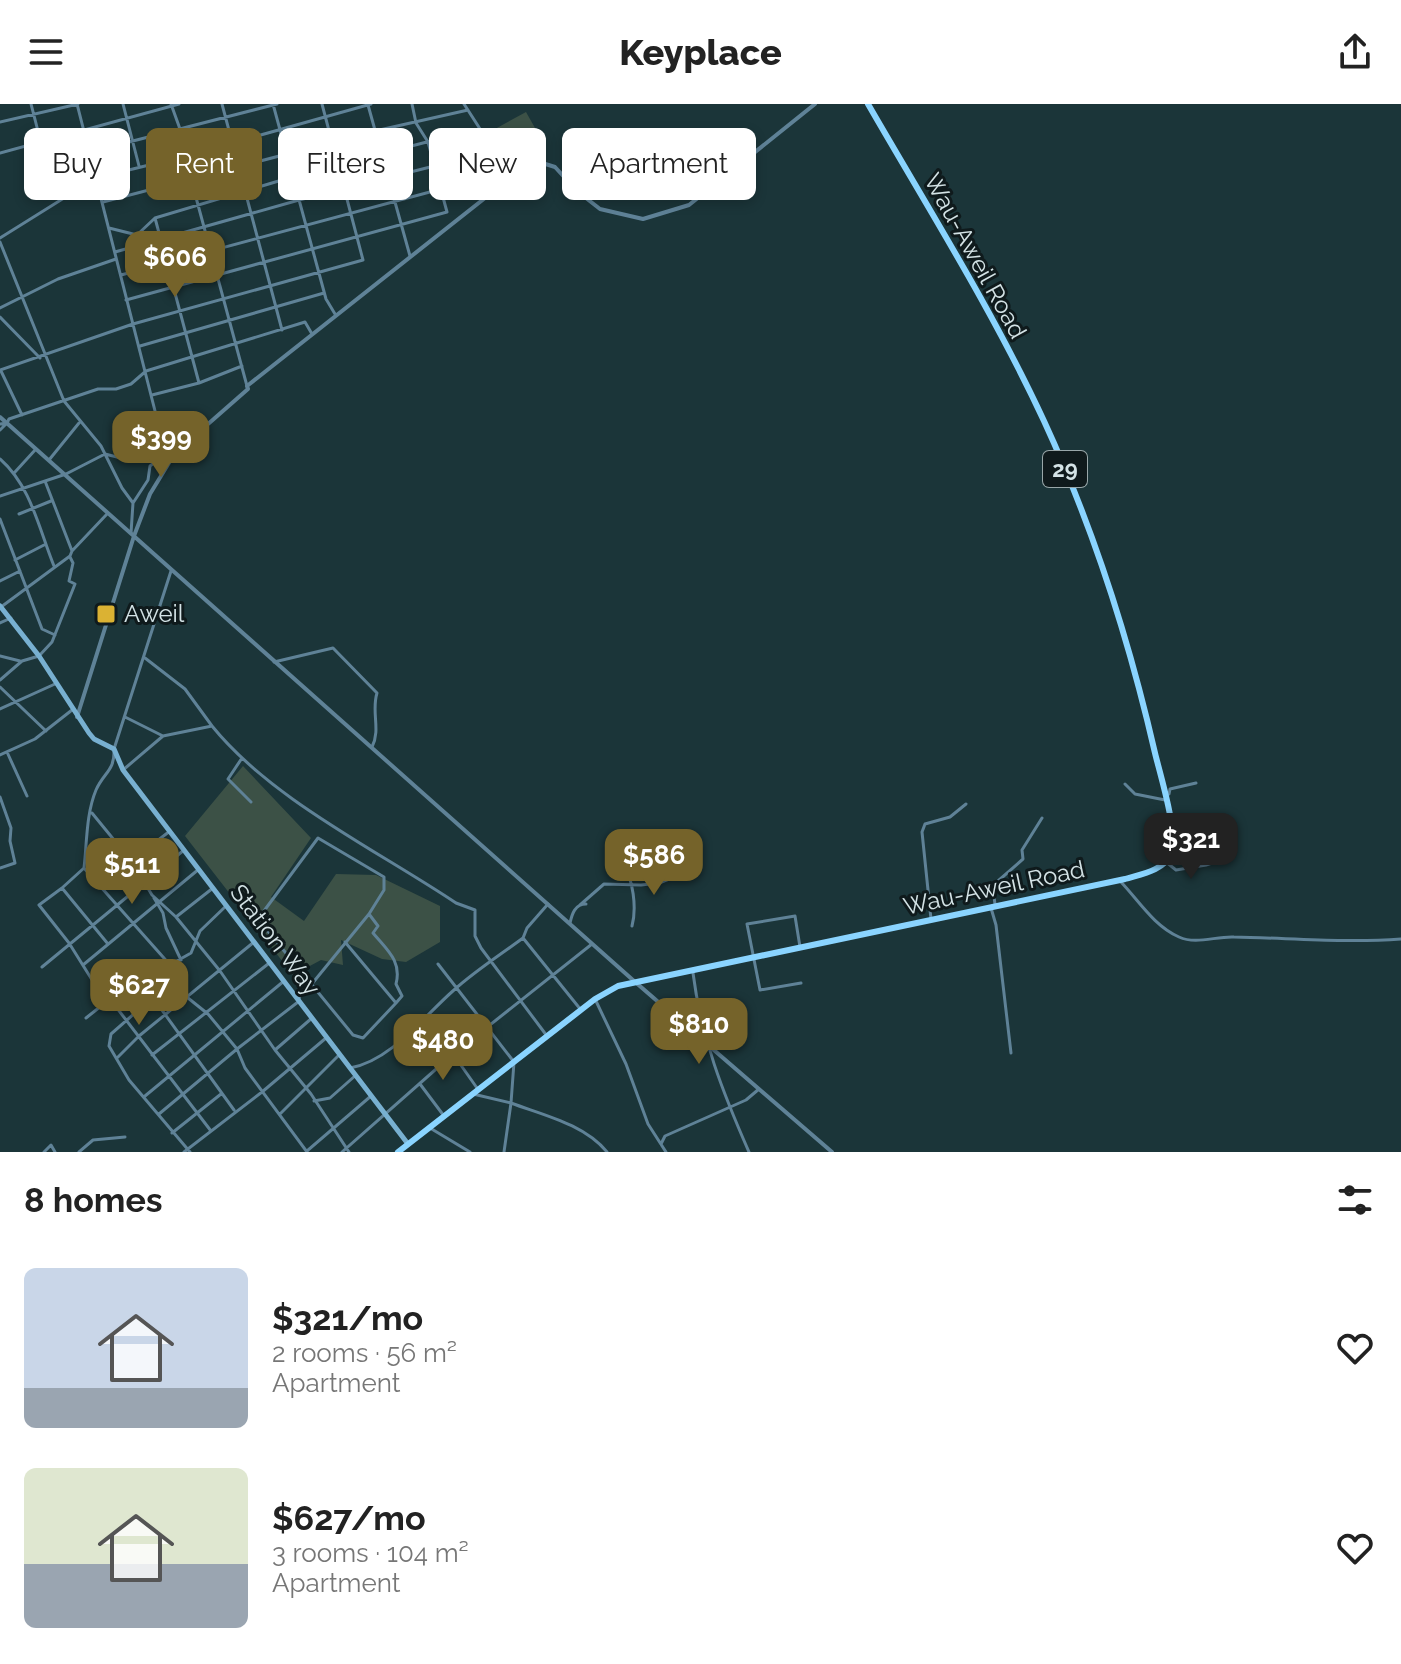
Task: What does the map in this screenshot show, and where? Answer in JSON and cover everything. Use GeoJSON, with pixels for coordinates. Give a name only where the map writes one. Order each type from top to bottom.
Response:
{"type":"FeatureCollection","features":[{"type":"Feature","properties":{"kind":"main road","name":"Wau-Aweil Road"},"geometry":{"type":"LineString","coordinates":[[398,1152],[595,999],[618,986],[1118,880],[1149,871],[1166,862],[1173,849],[1166,800],[1124,636],[1061,460],[1043,418],[982,302],[868,104]]}},
{"type":"Feature","properties":{"kind":"main road","name":"Station Way"},"geometry":{"type":"LineString","coordinates":[[1,606],[39,656],[77,718],[94,739],[114,749],[123,770],[408,1144]]}},
{"type":"Feature","properties":{"kind":"street"},"geometry":{"type":"LineString","coordinates":[[31,104],[37,128]]}},
{"type":"Feature","properties":{"kind":"street"},"geometry":{"type":"LineString","coordinates":[[0,122],[78,104],[84,128]]}},
{"type":"Feature","properties":{"kind":"street"},"geometry":{"type":"LineString","coordinates":[[123,104],[139,167]]}},
{"type":"Feature","properties":{"kind":"street"},"geometry":{"type":"LineString","coordinates":[[88,128],[179,104]]}},
{"type":"Feature","properties":{"kind":"street"},"geometry":{"type":"LineString","coordinates":[[222,104],[227,128]]}},
{"type":"Feature","properties":{"kind":"street"},"geometry":{"type":"LineString","coordinates":[[184,128],[274,104],[280,128]]}},
{"type":"Feature","properties":{"kind":"street"},"geometry":{"type":"LineString","coordinates":[[322,104],[328,128]]}},
{"type":"Feature","properties":{"kind":"street"},"geometry":{"type":"LineString","coordinates":[[284,128],[369,104],[374,128]]}},
{"type":"Feature","properties":{"kind":"street"},"geometry":{"type":"LineString","coordinates":[[412,104],[416,123],[429,146]]}},
{"type":"Feature","properties":{"kind":"street"},"geometry":{"type":"LineString","coordinates":[[464,104],[479,128]]}},
{"type":"Feature","properties":{"kind":"street"},"geometry":{"type":"LineString","coordinates":[[546,163],[555,167],[577,191],[600,209],[643,219],[689,205],[815,104]]}},
{"type":"Feature","properties":{"kind":"street"},"geometry":{"type":"LineString","coordinates":[[171,105],[180,128]]}},
{"type":"Feature","properties":{"kind":"street"},"geometry":{"type":"LineString","coordinates":[[390,128],[468,110]]}},
{"type":"Feature","properties":{"kind":"street"},"geometry":{"type":"LineString","coordinates":[[130,142],[146,138]]}},
{"type":"Feature","properties":{"kind":"street"},"geometry":{"type":"LineString","coordinates":[[413,146],[428,142]]}},
{"type":"Feature","properties":{"kind":"street"},"geometry":{"type":"LineString","coordinates":[[0,153],[24,145]]}},
{"type":"Feature","properties":{"kind":"street"},"geometry":{"type":"LineString","coordinates":[[130,169],[146,165]]}},
{"type":"Feature","properties":{"kind":"street"},"geometry":{"type":"LineString","coordinates":[[146,191],[103,202],[168,462]]}},
{"type":"Feature","properties":{"kind":"street"},"geometry":{"type":"LineString","coordinates":[[121,275],[429,193]]}},
{"type":"Feature","properties":{"kind":"street"},"geometry":{"type":"LineString","coordinates":[[62,200],[0,240],[42,357],[64,401],[105,454],[133,503]]}},
{"type":"Feature","properties":{"kind":"street"},"geometry":{"type":"LineString","coordinates":[[77,718],[132,534],[150,494],[168,462],[191,437],[248,389],[197,200]]}},
{"type":"Feature","properties":{"kind":"street"},"geometry":{"type":"LineString","coordinates":[[109,228],[137,235],[155,218],[214,200]]}},
{"type":"Feature","properties":{"kind":"street"},"geometry":{"type":"LineString","coordinates":[[246,200],[282,330]]}},
{"type":"Feature","properties":{"kind":"street"},"geometry":{"type":"LineString","coordinates":[[115,252],[299,200],[324,293],[336,315]]}},
{"type":"Feature","properties":{"kind":"street"},"geometry":{"type":"LineString","coordinates":[[22,415],[0,370],[178,310],[363,260],[347,200]]}},
{"type":"Feature","properties":{"kind":"street"},"geometry":{"type":"LineString","coordinates":[[126,300],[447,212],[444,200]]}},
{"type":"Feature","properties":{"kind":"street"},"geometry":{"type":"LineString","coordinates":[[247,386],[480,200]]}},
{"type":"Feature","properties":{"kind":"street"},"geometry":{"type":"LineString","coordinates":[[395,201],[410,256]]}},
{"type":"Feature","properties":{"kind":"street"},"geometry":{"type":"LineString","coordinates":[[155,218],[199,383]]}},
{"type":"Feature","properties":{"kind":"street"},"geometry":{"type":"LineString","coordinates":[[0,308],[58,279],[116,259]]}},
{"type":"Feature","properties":{"kind":"street"},"geometry":{"type":"LineString","coordinates":[[139,346],[324,293]]}},
{"type":"Feature","properties":{"kind":"street"},"geometry":{"type":"LineString","coordinates":[[0,317],[42,357]]}},
{"type":"Feature","properties":{"kind":"street"},"geometry":{"type":"LineString","coordinates":[[0,430],[9,419],[98,389],[116,389],[131,384],[146,371],[191,357],[305,322],[312,334]]}},
{"type":"Feature","properties":{"kind":"street"},"geometry":{"type":"LineString","coordinates":[[152,395],[199,383],[242,366]]}},
{"type":"Feature","properties":{"kind":"street"},"geometry":{"type":"LineString","coordinates":[[0,417],[592,944],[830,1150]]}},
{"type":"Feature","properties":{"kind":"street"},"geometry":{"type":"LineString","coordinates":[[0,424],[7,423]]}},
{"type":"Feature","properties":{"kind":"street"},"geometry":{"type":"LineString","coordinates":[[49,460],[80,423]]}},
{"type":"Feature","properties":{"kind":"street"},"geometry":{"type":"LineString","coordinates":[[132,534],[133,503],[148,480],[150,466],[159,459],[162,445]]}},
{"type":"Feature","properties":{"kind":"street"},"geometry":{"type":"LineString","coordinates":[[15,472],[36,449]]}},
{"type":"Feature","properties":{"kind":"street"},"geometry":{"type":"LineString","coordinates":[[0,496],[66,474],[105,454],[121,458],[141,451]]}},
{"type":"Feature","properties":{"kind":"street"},"geometry":{"type":"LineString","coordinates":[[0,459],[15,472],[24,488],[54,566]]}},
{"type":"Feature","properties":{"kind":"street"},"geometry":{"type":"LineString","coordinates":[[0,680],[22,661],[39,656],[56,636],[75,584],[69,581],[73,563],[71,553],[45,481]]}},
{"type":"Feature","properties":{"kind":"street"},"geometry":{"type":"LineString","coordinates":[[19,514],[51,501]]}},
{"type":"Feature","properties":{"kind":"street"},"geometry":{"type":"LineString","coordinates":[[1,606],[71,553],[107,514]]}},
{"type":"Feature","properties":{"kind":"street"},"geometry":{"type":"LineString","coordinates":[[0,519],[42,629],[56,636]]}},
{"type":"Feature","properties":{"kind":"street"},"geometry":{"type":"LineString","coordinates":[[15,560],[46,545]]}},
{"type":"Feature","properties":{"kind":"street"},"geometry":{"type":"LineString","coordinates":[[0,581],[20,571]]}},
{"type":"Feature","properties":{"kind":"street"},"geometry":{"type":"LineString","coordinates":[[171,571],[114,749],[114,762],[97,790],[85,843],[84,868],[39,905],[69,943],[94,983],[110,999],[211,1131]]}},
{"type":"Feature","properties":{"kind":"street"},"geometry":{"type":"LineString","coordinates":[[0,623],[11,618]]}},
{"type":"Feature","properties":{"kind":"street"},"geometry":{"type":"LineString","coordinates":[[274,662],[333,648],[377,693],[374,715],[378,728],[372,747]]}},
{"type":"Feature","properties":{"kind":"street"},"geometry":{"type":"LineString","coordinates":[[0,656],[22,661]]}},
{"type":"Feature","properties":{"kind":"street"},"geometry":{"type":"LineString","coordinates":[[144,658],[185,689],[212,726],[242,758],[335,827],[456,903],[475,910],[475,936],[547,1036]]}},
{"type":"Feature","properties":{"kind":"street"},"geometry":{"type":"LineString","coordinates":[[0,709],[57,683]]}},
{"type":"Feature","properties":{"kind":"street"},"geometry":{"type":"LineString","coordinates":[[0,687],[46,731]]}},
{"type":"Feature","properties":{"kind":"street"},"geometry":{"type":"LineString","coordinates":[[0,755],[35,739],[72,710]]}},
{"type":"Feature","properties":{"kind":"street"},"geometry":{"type":"LineString","coordinates":[[125,717],[163,736]]}},
{"type":"Feature","properties":{"kind":"street"},"geometry":{"type":"LineString","coordinates":[[123,770],[163,736],[212,726]]}},
{"type":"Feature","properties":{"kind":"street"},"geometry":{"type":"LineString","coordinates":[[7,752],[27,796]]}},
{"type":"Feature","properties":{"kind":"street"},"geometry":{"type":"LineString","coordinates":[[242,758],[228,779],[251,802]]}},
{"type":"Feature","properties":{"kind":"street"},"geometry":{"type":"LineString","coordinates":[[1125,784],[1135,794],[1166,800],[1170,789],[1196,783]]}},
{"type":"Feature","properties":{"kind":"street"},"geometry":{"type":"LineString","coordinates":[[0,797],[2,810],[11,828],[10,841],[15,863],[0,868]]}},
{"type":"Feature","properties":{"kind":"street"},"geometry":{"type":"LineString","coordinates":[[931,920],[922,832],[925,824],[950,817],[966,804]]}},
{"type":"Feature","properties":{"kind":"street"},"geometry":{"type":"LineString","coordinates":[[92,813],[132,862],[152,895],[176,917],[220,971],[348,1150]]}},
{"type":"Feature","properties":{"kind":"street"},"geometry":{"type":"LineString","coordinates":[[1011,1053],[993,890],[1023,859],[1022,850],[1042,818]]}},
{"type":"Feature","properties":{"kind":"street"},"geometry":{"type":"LineString","coordinates":[[101,884],[170,831]]}},
{"type":"Feature","properties":{"kind":"street"},"geometry":{"type":"LineString","coordinates":[[159,1114],[298,1002],[301,993],[311,985],[369,914],[384,890],[384,877],[318,838],[258,919],[311,985],[358,1039],[363,1038],[402,996],[396,984],[399,972],[397,962],[373,933],[378,926],[369,914]]}},
{"type":"Feature","properties":{"kind":"street"},"geometry":{"type":"LineString","coordinates":[[42,967],[184,849]]}},
{"type":"Feature","properties":{"kind":"street"},"geometry":{"type":"LineString","coordinates":[[1166,862],[1176,870],[1224,859]]}},
{"type":"Feature","properties":{"kind":"street"},"geometry":{"type":"LineString","coordinates":[[623,863],[629,872],[631,884],[632,926]]}},
{"type":"Feature","properties":{"kind":"street"},"geometry":{"type":"LineString","coordinates":[[84,868],[171,966],[188,998],[208,1014],[237,1049],[245,1068],[306,1152],[371,1096]]}},
{"type":"Feature","properties":{"kind":"street"},"geometry":{"type":"LineString","coordinates":[[83,965],[199,869]]}},
{"type":"Feature","properties":{"kind":"street"},"geometry":{"type":"LineString","coordinates":[[570,923],[574,910],[604,884],[659,883],[674,877]]}},
{"type":"Feature","properties":{"kind":"street"},"geometry":{"type":"LineString","coordinates":[[1118,880],[1137,904],[1176,936],[1188,941],[1234,937],[1325,941],[1401,939]]}},
{"type":"Feature","properties":{"kind":"street"},"geometry":{"type":"LineString","coordinates":[[62,888],[108,944]]}},
{"type":"Feature","properties":{"kind":"street"},"geometry":{"type":"LineString","coordinates":[[176,917],[213,888]]}},
{"type":"Feature","properties":{"kind":"street"},"geometry":{"type":"LineString","coordinates":[[160,903],[166,928],[181,960]]}},
{"type":"Feature","properties":{"kind":"street"},"geometry":{"type":"LineString","coordinates":[[350,1068],[372,1061],[456,988],[523,938],[527,928],[548,903]]}},
{"type":"Feature","properties":{"kind":"street"},"geometry":{"type":"LineString","coordinates":[[580,905],[586,904]]}},
{"type":"Feature","properties":{"kind":"street"},"geometry":{"type":"LineString","coordinates":[[86,1018],[110,999],[191,953],[200,931],[226,906]]}},
{"type":"Feature","properties":{"kind":"street"},"geometry":{"type":"LineString","coordinates":[[800,947],[795,916],[747,924],[760,990],[801,983]]}},
{"type":"Feature","properties":{"kind":"street"},"geometry":{"type":"LineString","coordinates":[[523,938],[581,1010]]}},
{"type":"Feature","properties":{"kind":"street"},"geometry":{"type":"LineString","coordinates":[[118,1057],[139,1036],[254,942]]}},
{"type":"Feature","properties":{"kind":"street"},"geometry":{"type":"LineString","coordinates":[[345,942],[396,1003]]}},
{"type":"Feature","properties":{"kind":"street"},"geometry":{"type":"LineString","coordinates":[[342,1152],[348,1150],[452,1055],[592,944]]}},
{"type":"Feature","properties":{"kind":"street"},"geometry":{"type":"LineString","coordinates":[[152,1055],[208,1014],[270,962]]}},
{"type":"Feature","properties":{"kind":"street"},"geometry":{"type":"LineString","coordinates":[[438,964],[514,1062],[504,1152]]}},
{"type":"Feature","properties":{"kind":"street"},"geometry":{"type":"LineString","coordinates":[[693,969],[697,1006],[706,1041],[729,1108],[749,1152]]}},
{"type":"Feature","properties":{"kind":"street"},"geometry":{"type":"LineString","coordinates":[[141,981],[235,1112]]}},
{"type":"Feature","properties":{"kind":"street"},"geometry":{"type":"LineString","coordinates":[[145,1096],[284,981]]}},
{"type":"Feature","properties":{"kind":"street"},"geometry":{"type":"LineString","coordinates":[[152,998],[111,1034],[109,1046],[129,1080],[187,1151],[326,1038]]}},
{"type":"Feature","properties":{"kind":"street"},"geometry":{"type":"LineString","coordinates":[[595,999],[626,1064],[653,1135],[666,1152]]}},
{"type":"Feature","properties":{"kind":"street"},"geometry":{"type":"LineString","coordinates":[[275,1050],[312,1018]]}},
{"type":"Feature","properties":{"kind":"street"},"geometry":{"type":"LineString","coordinates":[[415,1026],[439,1034],[476,1092],[571,1125],[601,1144],[607,1152]]}},
{"type":"Feature","properties":{"kind":"street"},"geometry":{"type":"LineString","coordinates":[[280,1114],[340,1054]]}},
{"type":"Feature","properties":{"kind":"street"},"geometry":{"type":"LineString","coordinates":[[314,1101],[330,1098],[356,1075]]}},
{"type":"Feature","properties":{"kind":"street"},"geometry":{"type":"LineString","coordinates":[[420,1084],[444,1116]]}},
{"type":"Feature","properties":{"kind":"street"},"geometry":{"type":"LineString","coordinates":[[661,1144],[665,1136],[746,1100],[759,1089]]}},
{"type":"Feature","properties":{"kind":"street"},"geometry":{"type":"LineString","coordinates":[[172,1133],[221,1094]]}},
{"type":"Feature","properties":{"kind":"street"},"geometry":{"type":"LineString","coordinates":[[430,1128],[470,1152]]}},
{"type":"Feature","properties":{"kind":"street"},"geometry":{"type":"LineString","coordinates":[[79,1152],[93,1140],[125,1137]]}},
{"type":"Feature","properties":{"kind":"street"},"geometry":{"type":"LineString","coordinates":[[408,1144],[413,1152]]}},
{"type":"Feature","properties":{"kind":"street"},"geometry":{"type":"LineString","coordinates":[[44,1152],[51,1145],[55,1152]]}},
{"type":"Feature","properties":{"kind":"street"},"geometry":{"type":"LineString","coordinates":[[818,1152],[830,1150]]}},
{"type":"Feature","properties":{"kind":"green space"},"geometry":{"type":"Polygon","coordinates":[[[526,112],[535,128],[497,128],[526,112]]]}},
{"type":"Feature","properties":{"kind":"green space"},"geometry":{"type":"Polygon","coordinates":[[[243,766],[311,838],[271,897],[304,921],[336,874],[376,875],[440,906],[440,942],[406,962],[382,959],[341,940],[343,965],[321,960],[293,975],[185,836],[243,766]]]}},
{"type":"Feature","properties":{"kind":"place","name":"Aweil"},"geometry":{"type":"Point","coordinates":[106,614]}}]}
